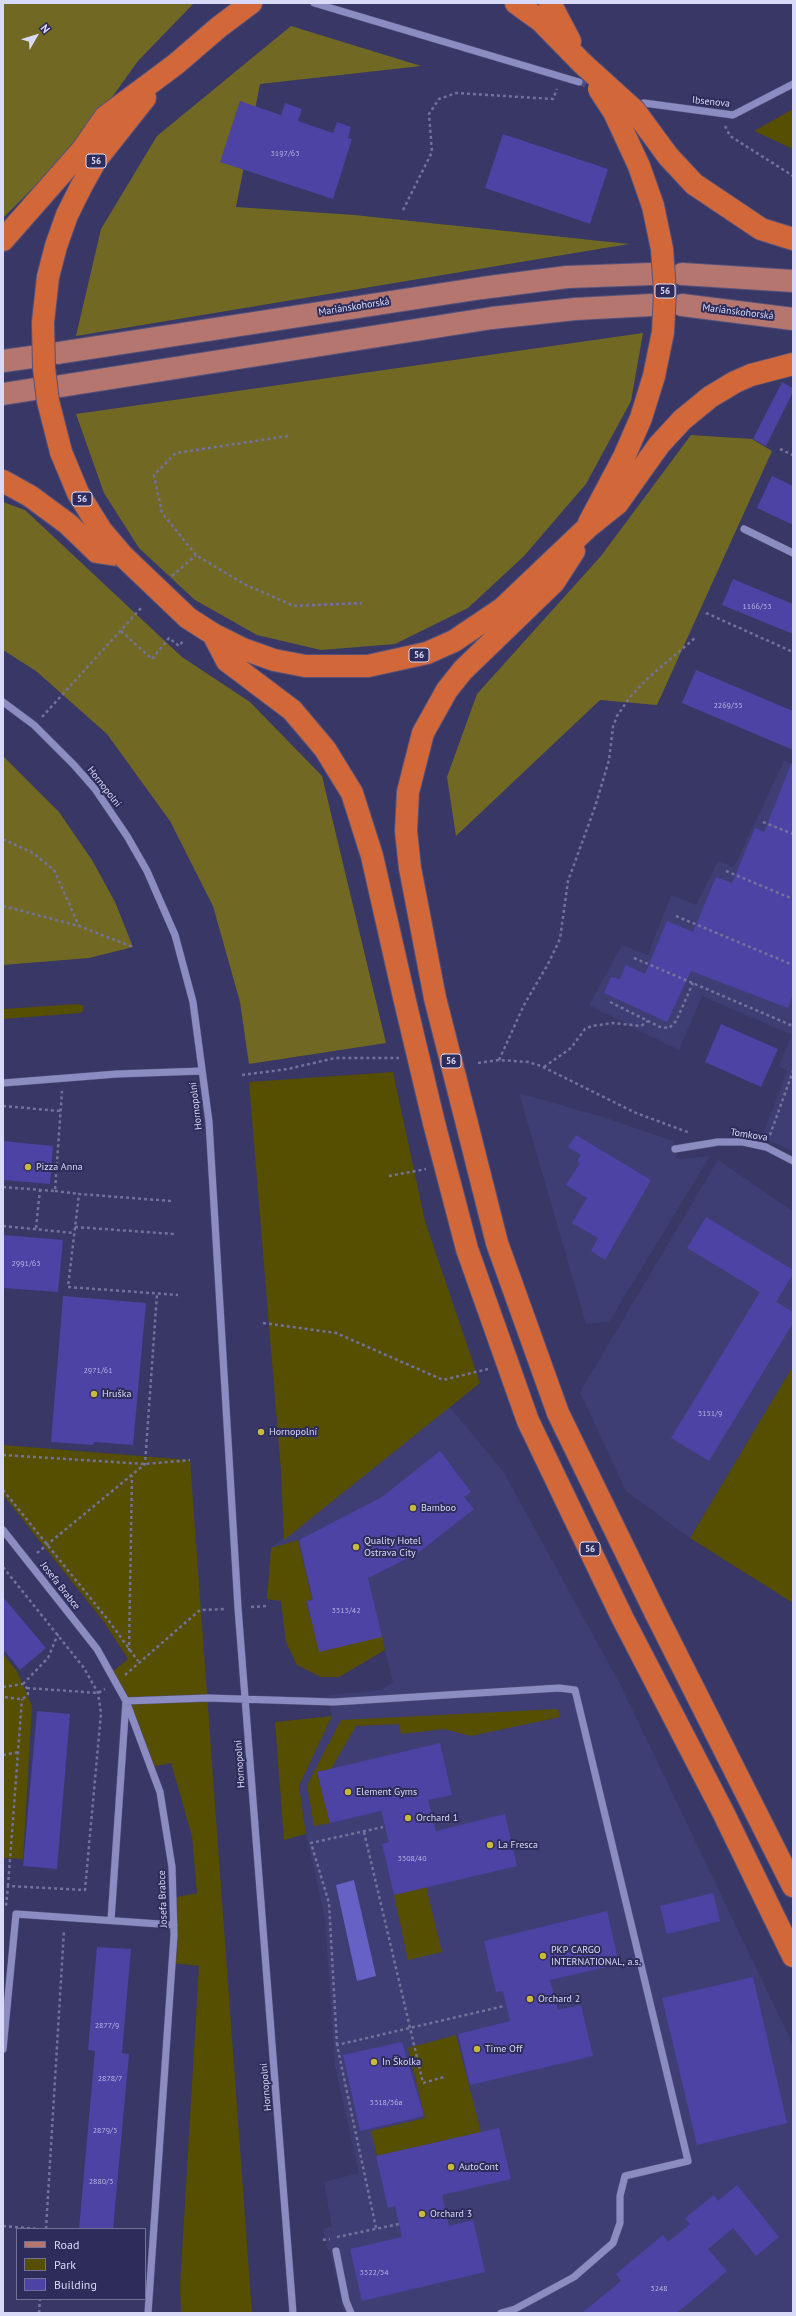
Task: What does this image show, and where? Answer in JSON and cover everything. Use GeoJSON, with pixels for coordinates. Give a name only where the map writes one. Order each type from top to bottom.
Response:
{"type":"FeatureCollection","features":[{"type":"Feature","properties":{"kind":"highway","name":"56"},"geometry":{"type":"LineString","coordinates":[[226,3],[176,64],[134,110],[96,160],[67,215],[56,246],[48,277],[43,322],[44,368],[49,406],[61,452],[78,493],[110,550],[188,618],[213,634],[249,651],[274,660],[306,666],[368,666],[398,661],[427,653],[454,641],[503,608],[587,528]]}},
{"type":"Feature","properties":{"kind":"highway","name":"56"},"geometry":{"type":"LineString","coordinates":[[176,64],[219,26],[252,3]]}},
{"type":"Feature","properties":{"kind":"highway","name":"56"},"geometry":{"type":"LineString","coordinates":[[516,3],[541,21],[580,73],[614,112],[639,166],[653,206],[662,249],[665,292],[662,332],[654,376],[641,418],[624,457],[587,528],[554,582],[463,670],[448,690],[423,733],[408,792],[406,831],[410,868],[435,998],[497,1244],[558,1413],[655,1612],[793,1886]]}},
{"type":"Feature","properties":{"kind":"highway","name":"56"},"geometry":{"type":"LineString","coordinates":[[550,3],[580,73]]}},
{"type":"Feature","properties":{"kind":"highway"},"geometry":{"type":"LineString","coordinates":[[3,240],[83,149],[105,117],[176,64]]}},
{"type":"Feature","properties":{"kind":"highway"},"geometry":{"type":"LineString","coordinates":[[580,73],[635,111],[668,156],[694,184],[761,229],[793,239]]}},
{"type":"Feature","properties":{"kind":"highway"},"geometry":{"type":"LineString","coordinates":[[587,528],[617,504],[659,445],[682,420],[710,397],[735,382],[751,375],[793,364]]}},
{"type":"Feature","properties":{"kind":"highway"},"geometry":{"type":"LineString","coordinates":[[3,482],[30,496],[68,524],[110,550]]}},
{"type":"Feature","properties":{"kind":"highway","name":"56"},"geometry":{"type":"LineString","coordinates":[[213,634],[228,661],[292,710],[325,748],[352,792],[372,856],[434,1123],[467,1249],[528,1421],[622,1617],[723,1812],[793,1956]]}},
{"type":"Feature","properties":{"kind":"main road","name":"Mariánskohorská"},"geometry":{"type":"LineString","coordinates":[[58,353],[482,288],[567,278],[651,274]]}},
{"type":"Feature","properties":{"kind":"main road"},"geometry":{"type":"LineString","coordinates":[[682,274],[793,281]]}},
{"type":"Feature","properties":{"kind":"main road","name":"Mariánskohorská"},"geometry":{"type":"LineString","coordinates":[[682,305],[793,319]]}},
{"type":"Feature","properties":{"kind":"main road"},"geometry":{"type":"LineString","coordinates":[[61,386],[492,318],[575,309],[651,306]]}},
{"type":"Feature","properties":{"kind":"main road"},"geometry":{"type":"LineString","coordinates":[[3,361],[32,357]]}},
{"type":"Feature","properties":{"kind":"main road"},"geometry":{"type":"LineString","coordinates":[[3,394],[35,389]]}},
{"type":"Feature","properties":{"kind":"street"},"geometry":{"type":"LineString","coordinates":[[314,3],[562,77],[580,73]]}},
{"type":"Feature","properties":{"kind":"street","name":"Ibsenova"},"geometry":{"type":"LineString","coordinates":[[644,103],[733,115],[793,84]]}},
{"type":"Feature","properties":{"kind":"street"},"geometry":{"type":"LineString","coordinates":[[744,529],[793,553]]}},
{"type":"Feature","properties":{"kind":"street","name":"Hornopolní"},"geometry":{"type":"LineString","coordinates":[[3,702],[34,725],[95,789],[127,836],[147,871],[175,935],[185,966],[193,1002],[209,1122],[238,1608],[293,2313]]}},
{"type":"Feature","properties":{"kind":"street"},"geometry":{"type":"LineString","coordinates":[[3,1083],[202,1070]]}},
{"type":"Feature","properties":{"kind":"street","name":"Tomkova"},"geometry":{"type":"LineString","coordinates":[[675,1149],[730,1141],[766,1147],[793,1161]]}},
{"type":"Feature","properties":{"kind":"street","name":"Josefa Brabce"},"geometry":{"type":"LineString","coordinates":[[3,1530],[97,1649],[126,1701],[160,1792],[172,1866],[174,1925],[148,2313]]}},
{"type":"Feature","properties":{"kind":"street"},"geometry":{"type":"LineString","coordinates":[[111,1920],[126,1701],[208,1698],[334,1702],[558,1688],[575,1690],[688,2161],[625,2176],[620,2196],[620,2223],[613,2243],[574,2277],[515,2309],[501,2313]]}},
{"type":"Feature","properties":{"kind":"street"},"geometry":{"type":"LineString","coordinates":[[3,2049],[16,1914],[174,1925]]}},
{"type":"Feature","properties":{"kind":"street"},"geometry":{"type":"LineString","coordinates":[[336,2251],[346,2301],[351,2313]]}},
{"type":"Feature","properties":{"kind":"path"},"geometry":{"type":"LineString","coordinates":[[403,210],[432,152],[429,114],[439,98],[456,93],[553,99],[562,77]]}},
{"type":"Feature","properties":{"kind":"path"},"geometry":{"type":"LineString","coordinates":[[719,113],[730,136],[793,176]]}},
{"type":"Feature","properties":{"kind":"path"},"geometry":{"type":"LineString","coordinates":[[288,436],[176,453],[154,475],[162,513],[196,555],[244,584],[294,606],[362,603]]}},
{"type":"Feature","properties":{"kind":"path"},"geometry":{"type":"LineString","coordinates":[[780,449],[793,455]]}},
{"type":"Feature","properties":{"kind":"path"},"geometry":{"type":"LineString","coordinates":[[167,580],[196,555]]}},
{"type":"Feature","properties":{"kind":"path"},"geometry":{"type":"LineString","coordinates":[[34,725],[142,607]]}},
{"type":"Feature","properties":{"kind":"path"},"geometry":{"type":"LineString","coordinates":[[706,613],[793,652]]}},
{"type":"Feature","properties":{"kind":"path"},"geometry":{"type":"LineString","coordinates":[[121,631],[152,659],[169,638],[179,646]]}},
{"type":"Feature","properties":{"kind":"path"},"geometry":{"type":"LineString","coordinates":[[499,1060],[524,1005],[548,964],[560,939],[568,881],[599,794],[609,760],[613,727],[617,716],[630,697],[648,678],[695,638]]}},
{"type":"Feature","properties":{"kind":"path"},"geometry":{"type":"LineString","coordinates":[[763,822],[793,834]]}},
{"type":"Feature","properties":{"kind":"path"},"geometry":{"type":"LineString","coordinates":[[3,839],[33,853],[54,870],[78,926]]}},
{"type":"Feature","properties":{"kind":"path"},"geometry":{"type":"LineString","coordinates":[[726,871],[793,900]]}},
{"type":"Feature","properties":{"kind":"path"},"geometry":{"type":"LineString","coordinates":[[3,906],[78,926],[133,947]]}},
{"type":"Feature","properties":{"kind":"path"},"geometry":{"type":"LineString","coordinates":[[676,916],[793,965]]}},
{"type":"Feature","properties":{"kind":"path"},"geometry":{"type":"LineString","coordinates":[[634,958],[793,1026]]}},
{"type":"Feature","properties":{"kind":"path"},"geometry":{"type":"LineString","coordinates":[[610,1002],[664,1028],[673,1026],[693,983]]}},
{"type":"Feature","properties":{"kind":"path"},"geometry":{"type":"LineString","coordinates":[[544,1067],[571,1048],[585,1029],[592,1026],[612,1024],[641,1026],[648,1021]]}},
{"type":"Feature","properties":{"kind":"path"},"geometry":{"type":"LineString","coordinates":[[242,1075],[288,1069],[335,1058],[399,1058]]}},
{"type":"Feature","properties":{"kind":"path"},"geometry":{"type":"LineString","coordinates":[[478,1063],[499,1060],[528,1062],[544,1067],[629,1110],[691,1133],[708,1143]]}},
{"type":"Feature","properties":{"kind":"path"},"geometry":{"type":"LineString","coordinates":[[766,1147],[793,1071]]}},
{"type":"Feature","properties":{"kind":"path"},"geometry":{"type":"LineString","coordinates":[[55,1191],[63,1078]]}},
{"type":"Feature","properties":{"kind":"path"},"geometry":{"type":"LineString","coordinates":[[3,1106],[60,1111]]}},
{"type":"Feature","properties":{"kind":"path"},"geometry":{"type":"LineString","coordinates":[[389,1176],[428,1168]]}},
{"type":"Feature","properties":{"kind":"path"},"geometry":{"type":"LineString","coordinates":[[3,1187],[171,1201]]}},
{"type":"Feature","properties":{"kind":"path"},"geometry":{"type":"LineString","coordinates":[[36,1228],[40,1190]]}},
{"type":"Feature","properties":{"kind":"path"},"geometry":{"type":"LineString","coordinates":[[79,1194],[68,1288],[178,1295]]}},
{"type":"Feature","properties":{"kind":"path"},"geometry":{"type":"LineString","coordinates":[[3,1226],[36,1228],[74,1233]]}},
{"type":"Feature","properties":{"kind":"path"},"geometry":{"type":"LineString","coordinates":[[75,1227],[174,1234]]}},
{"type":"Feature","properties":{"kind":"path"},"geometry":{"type":"LineString","coordinates":[[27,1560],[145,1464],[157,1294]]}},
{"type":"Feature","properties":{"kind":"path"},"geometry":{"type":"LineString","coordinates":[[263,1323],[336,1333],[443,1380],[488,1368]]}},
{"type":"Feature","properties":{"kind":"path"},"geometry":{"type":"LineString","coordinates":[[3,1455],[145,1464],[190,1460]]}},
{"type":"Feature","properties":{"kind":"path"},"geometry":{"type":"LineString","coordinates":[[129,1650],[132,1475]]}},
{"type":"Feature","properties":{"kind":"path"},"geometry":{"type":"LineString","coordinates":[[3,1490],[109,1621],[138,1661]]}},
{"type":"Feature","properties":{"kind":"path"},"geometry":{"type":"LineString","coordinates":[[3,1567],[84,1668],[98,1693],[101,1713],[85,1890],[8,1886]]}},
{"type":"Feature","properties":{"kind":"path"},"geometry":{"type":"LineString","coordinates":[[116,1683],[138,1661],[200,1610],[268,1606]]}},
{"type":"Feature","properties":{"kind":"path"},"geometry":{"type":"LineString","coordinates":[[3,1687],[23,1684],[48,1658],[58,1634]]}},
{"type":"Feature","properties":{"kind":"path"},"geometry":{"type":"LineString","coordinates":[[23,1684],[27,1688],[98,1693]]}},
{"type":"Feature","properties":{"kind":"path"},"geometry":{"type":"LineString","coordinates":[[3,1697],[22,1699],[26,1697],[27,1688]]}},
{"type":"Feature","properties":{"kind":"path"},"geometry":{"type":"LineString","coordinates":[[5,1909],[19,1752],[22,1699]]}},
{"type":"Feature","properties":{"kind":"path"},"geometry":{"type":"LineString","coordinates":[[3,1755],[19,1752]]}},
{"type":"Feature","properties":{"kind":"path"},"geometry":{"type":"LineString","coordinates":[[376,2228],[337,2045],[329,1903],[311,1843],[383,1827]]}},
{"type":"Feature","properties":{"kind":"path"},"geometry":{"type":"LineString","coordinates":[[364,1832],[423,2083],[444,2078]]}},
{"type":"Feature","properties":{"kind":"path"},"geometry":{"type":"LineString","coordinates":[[46,2228],[64,1917]]}},
{"type":"Feature","properties":{"kind":"path"},"geometry":{"type":"LineString","coordinates":[[337,2045],[504,2006]]}},
{"type":"Feature","properties":{"kind":"path"},"geometry":{"type":"LineString","coordinates":[[322,2240],[399,2224]]}},
{"type":"Feature","properties":{"kind":"path"},"geometry":{"type":"LineString","coordinates":[[3,2226],[26,2228]]}},
{"type":"Feature","properties":{"kind":"path"},"geometry":{"type":"LineString","coordinates":[[39,2313],[40,2300]]}},
{"type":"Feature","properties":{"kind":"shaded area"},"geometry":{"type":"Polygon","coordinates":[[[3,3],[194,3],[138,61],[82,139],[3,218],[3,3]]]}},
{"type":"Feature","properties":{"kind":"shaded area"},"geometry":{"type":"Polygon","coordinates":[[[291,26],[421,66],[260,84],[236,207],[354,215],[629,244],[76,336],[101,229],[157,136],[291,26]]]}},
{"type":"Feature","properties":{"kind":"shaded area"},"geometry":{"type":"Polygon","coordinates":[[[643,333],[631,401],[586,484],[524,556],[468,608],[395,644],[321,650],[257,635],[195,600],[139,548],[104,493],[76,414],[643,333]]]}},
{"type":"Feature","properties":{"kind":"shaded area"},"geometry":{"type":"Polygon","coordinates":[[[691,435],[752,439],[772,451],[657,705],[600,700],[456,836],[447,777],[477,694],[601,556],[691,435]]]}},
{"type":"Feature","properties":{"kind":"shaded area"},"geometry":{"type":"Polygon","coordinates":[[[3,502],[25,510],[182,657],[250,702],[322,776],[386,1043],[249,1064],[240,1002],[213,906],[170,821],[107,734],[36,671],[3,650],[3,502]]]}},
{"type":"Feature","properties":{"kind":"shaded area"},"geometry":{"type":"Polygon","coordinates":[[[3,756],[59,812],[92,860],[115,902],[133,947],[89,958],[3,965],[3,756]]]}},
{"type":"Feature","properties":{"kind":"shaded area"},"geometry":{"type":"Polygon","coordinates":[[[784,761],[793,764],[793,1151],[762,1137],[787,1071],[779,1066],[792,1035],[702,996],[679,1050],[589,1005],[622,945],[648,955],[671,895],[696,905],[718,861],[734,867],[784,761]]]}},
{"type":"Feature","properties":{"kind":"shaded area"},"geometry":{"type":"Polygon","coordinates":[[[519,1093],[606,1118],[673,1141],[677,1159],[710,1156],[609,1322],[586,1324],[519,1093]]]}},
{"type":"Feature","properties":{"kind":"shaded area"},"geometry":{"type":"Polygon","coordinates":[[[718,1160],[793,1211],[793,1366],[690,1538],[626,1491],[580,1392],[718,1160]]]}},
{"type":"Feature","properties":{"kind":"shaded area"},"geometry":{"type":"Polygon","coordinates":[[[448,1405],[503,1471],[621,1686],[793,2045],[793,2313],[344,2313],[330,2250],[327,2249],[323,2228],[332,2227],[324,2182],[359,2173],[335,2066],[325,1918],[306,1834],[299,1786],[332,1716],[328,1695],[382,1690],[393,1682],[385,1650],[339,1677],[321,1677],[297,1665],[286,1642],[281,1602],[267,1599],[271,1548],[448,1405]]]}},
{"type":"Feature","properties":{"kind":"shaded area"},"geometry":{"type":"Polygon","coordinates":[[[354,1880],[376,1976],[357,1981],[336,1885],[354,1880]]]}},
{"type":"Feature","properties":{"kind":"green space"},"geometry":{"type":"Polygon","coordinates":[[[793,109],[793,149],[754,131],[793,109]]]}},
{"type":"Feature","properties":{"kind":"green space"},"geometry":{"type":"Polygon","coordinates":[[[78,1004],[84,1006],[83,1011],[80,1013],[3,1019],[3,1009],[78,1004]]]}},
{"type":"Feature","properties":{"kind":"green space"},"geometry":{"type":"Polygon","coordinates":[[[393,1072],[425,1221],[480,1383],[284,1540],[281,1471],[249,1082],[393,1072]]]}},
{"type":"Feature","properties":{"kind":"green space"},"geometry":{"type":"Polygon","coordinates":[[[793,1366],[793,1603],[690,1538],[793,1366]]]}},
{"type":"Feature","properties":{"kind":"green space"},"geometry":{"type":"Polygon","coordinates":[[[3,1445],[190,1460],[252,2313],[181,2313],[180,2287],[199,1966],[172,1963],[173,1898],[197,1893],[192,1836],[171,1763],[151,1767],[111,1673],[128,1659],[104,1622],[3,1495],[3,1445]]]}},
{"type":"Feature","properties":{"kind":"green space"},"geometry":{"type":"Polygon","coordinates":[[[298,1540],[312,1599],[306,1602],[320,1650],[382,1635],[385,1650],[339,1677],[321,1677],[297,1665],[286,1642],[281,1601],[267,1599],[271,1548],[298,1540]]]}},
{"type":"Feature","properties":{"kind":"green space"},"geometry":{"type":"Polygon","coordinates":[[[3,1654],[17,1671],[32,1706],[23,1859],[3,1858],[3,1654]]]}},
{"type":"Feature","properties":{"kind":"green space"},"geometry":{"type":"Polygon","coordinates":[[[558,1709],[560,1717],[471,1736],[444,1729],[401,1734],[399,1724],[356,1726],[331,1769],[317,1772],[330,1823],[314,1826],[307,1785],[341,1720],[558,1709]]]}},
{"type":"Feature","properties":{"kind":"green space"},"geometry":{"type":"Polygon","coordinates":[[[332,1716],[299,1786],[306,1834],[284,1840],[275,1722],[332,1716]]]}},
{"type":"Feature","properties":{"kind":"green space"},"geometry":{"type":"Polygon","coordinates":[[[426,1887],[442,1952],[408,1960],[394,1895],[426,1887]]]}},
{"type":"Feature","properties":{"kind":"green space"},"geometry":{"type":"Polygon","coordinates":[[[456,2035],[481,2132],[377,2156],[371,2131],[425,2118],[408,2048],[456,2035]]]}},
{"type":"Feature","properties":{"kind":"building"},"geometry":{"type":"Polygon","coordinates":[[[240,101],[281,115],[285,103],[302,109],[298,121],[333,133],[337,122],[351,127],[348,138],[352,139],[333,199],[220,162],[240,101]]]}},
{"type":"Feature","properties":{"kind":"building"},"geometry":{"type":"Polygon","coordinates":[[[503,134],[608,169],[590,224],[485,188],[503,134]]]}},
{"type":"Feature","properties":{"kind":"building"},"geometry":{"type":"Polygon","coordinates":[[[782,382],[793,388],[793,392],[766,446],[753,439],[782,382]]]}},
{"type":"Feature","properties":{"kind":"building"},"geometry":{"type":"Polygon","coordinates":[[[772,476],[793,486],[793,525],[757,508],[772,476]]]}},
{"type":"Feature","properties":{"kind":"building"},"geometry":{"type":"Polygon","coordinates":[[[733,579],[793,604],[793,634],[722,605],[733,579]]]}},
{"type":"Feature","properties":{"kind":"building"},"geometry":{"type":"Polygon","coordinates":[[[696,670],[793,711],[793,750],[682,703],[696,670]]]}},
{"type":"Feature","properties":{"kind":"building"},"geometry":{"type":"Polygon","coordinates":[[[792,762],[793,994],[788,1008],[691,971],[667,1022],[604,993],[611,977],[620,979],[626,965],[645,974],[667,921],[693,932],[716,877],[732,883],[755,828],[764,832],[792,762]]]}},
{"type":"Feature","properties":{"kind":"building"},"geometry":{"type":"Polygon","coordinates":[[[721,1024],[778,1049],[761,1087],[705,1062],[721,1024]]]}},
{"type":"Feature","properties":{"kind":"building"},"geometry":{"type":"Polygon","coordinates":[[[576,1135],[651,1180],[605,1260],[591,1251],[598,1238],[572,1223],[587,1198],[566,1185],[580,1163],[577,1161],[581,1155],[568,1147],[576,1135]]]}},
{"type":"Feature","properties":{"kind":"building"},"geometry":{"type":"Polygon","coordinates":[[[3,1141],[53,1146],[50,1184],[3,1180],[3,1141]]]}},
{"type":"Feature","properties":{"kind":"building"},"geometry":{"type":"Polygon","coordinates":[[[706,1217],[793,1270],[793,1274],[776,1302],[793,1312],[793,1323],[709,1461],[671,1438],[760,1292],[687,1248],[706,1217]]]}},
{"type":"Feature","properties":{"kind":"building"},"geometry":{"type":"Polygon","coordinates":[[[3,1235],[63,1240],[58,1292],[3,1288],[3,1235]]]}},
{"type":"Feature","properties":{"kind":"building"},"geometry":{"type":"Polygon","coordinates":[[[63,1296],[146,1303],[133,1445],[94,1442],[93,1445],[51,1442],[63,1296]]]}},
{"type":"Feature","properties":{"kind":"building"},"geometry":{"type":"Polygon","coordinates":[[[440,1451],[471,1492],[464,1497],[474,1509],[418,1553],[368,1578],[382,1637],[319,1652],[307,1601],[313,1600],[299,1540],[382,1497],[440,1451]]]}},
{"type":"Feature","properties":{"kind":"building"},"geometry":{"type":"Polygon","coordinates":[[[3,1597],[46,1648],[20,1670],[3,1649],[3,1597]]]}},
{"type":"Feature","properties":{"kind":"building"},"geometry":{"type":"Polygon","coordinates":[[[37,1711],[70,1714],[57,1869],[23,1866],[37,1711]]]}},
{"type":"Feature","properties":{"kind":"building","name":"Orchard 1"},"geometry":{"type":"Polygon","coordinates":[[[440,1743],[452,1795],[428,1800],[436,1831],[505,1814],[517,1866],[394,1895],[382,1844],[389,1842],[381,1811],[330,1823],[317,1772],[440,1743]]]}},
{"type":"Feature","properties":{"kind":"building"},"geometry":{"type":"Polygon","coordinates":[[[713,1893],[720,1921],[667,1934],[660,1906],[713,1893]]]}},
{"type":"Feature","properties":{"kind":"building","name":"Orchard 2"},"geometry":{"type":"Polygon","coordinates":[[[607,1911],[619,1964],[550,1980],[558,2010],[581,2005],[593,2056],[470,2085],[458,2034],[510,2021],[503,1991],[496,1992],[484,1941],[607,1911]]]}},
{"type":"Feature","properties":{"kind":"building"},"geometry":{"type":"Polygon","coordinates":[[[97,1947],[131,1949],[122,2053],[129,2054],[113,2228],[79,2228],[95,2051],[88,2050],[97,1947]]]}},
{"type":"Feature","properties":{"kind":"building"},"geometry":{"type":"Polygon","coordinates":[[[753,1977],[787,2123],[697,2145],[662,1998],[753,1977]]]}},
{"type":"Feature","properties":{"kind":"building"},"geometry":{"type":"Polygon","coordinates":[[[402,2042],[424,2116],[360,2131],[343,2055],[402,2042]]]}},
{"type":"Feature","properties":{"kind":"building","name":"Orchard 3"},"geometry":{"type":"Polygon","coordinates":[[[499,2128],[511,2179],[442,2195],[449,2226],[473,2220],[485,2272],[362,2301],[350,2249],[402,2237],[395,2206],[388,2208],[376,2156],[499,2128]]]}},
{"type":"Feature","properties":{"kind":"building"},"geometry":{"type":"Polygon","coordinates":[[[737,2185],[779,2237],[756,2256],[733,2228],[708,2249],[727,2271],[677,2313],[582,2313],[621,2281],[616,2274],[663,2235],[668,2242],[690,2224],[685,2218],[714,2195],[718,2201],[737,2185]]]}},
{"type":"Feature","properties":{"kind":"tunnel"},"geometry":{"type":"LineString","coordinates":[[579,82],[598,87]]}},
{"type":"Feature","properties":{"kind":"place","name":"Pizza Anna"},"geometry":{"type":"Point","coordinates":[28,1167]}},
{"type":"Feature","properties":{"kind":"place","name":"Hruška"},"geometry":{"type":"Point","coordinates":[94,1394]}},
{"type":"Feature","properties":{"kind":"place","name":"Hornopolní"},"geometry":{"type":"Point","coordinates":[261,1432]}},
{"type":"Feature","properties":{"kind":"place","name":"Bamboo"},"geometry":{"type":"Point","coordinates":[413,1508]}},
{"type":"Feature","properties":{"kind":"place","name":"Quality Hotel Ostrava City"},"geometry":{"type":"Point","coordinates":[356,1547]}},
{"type":"Feature","properties":{"kind":"place","name":"Element Gyms"},"geometry":{"type":"Point","coordinates":[348,1792]}},
{"type":"Feature","properties":{"kind":"place","name":"Orchard 1"},"geometry":{"type":"Point","coordinates":[408,1818]}},
{"type":"Feature","properties":{"kind":"place","name":"La Fresca"},"geometry":{"type":"Point","coordinates":[490,1845]}},
{"type":"Feature","properties":{"kind":"place","name":"PKP CARGO INTERNATIONAL, a.s."},"geometry":{"type":"Point","coordinates":[543,1956]}},
{"type":"Feature","properties":{"kind":"place","name":"Orchard 2"},"geometry":{"type":"Point","coordinates":[530,1999]}},
{"type":"Feature","properties":{"kind":"place","name":"Time Off"},"geometry":{"type":"Point","coordinates":[477,2049]}},
{"type":"Feature","properties":{"kind":"place","name":"In Školka"},"geometry":{"type":"Point","coordinates":[374,2062]}},
{"type":"Feature","properties":{"kind":"place","name":"AutoCont"},"geometry":{"type":"Point","coordinates":[451,2167]}},
{"type":"Feature","properties":{"kind":"place","name":"Orchard 3"},"geometry":{"type":"Point","coordinates":[422,2214]}}]}
